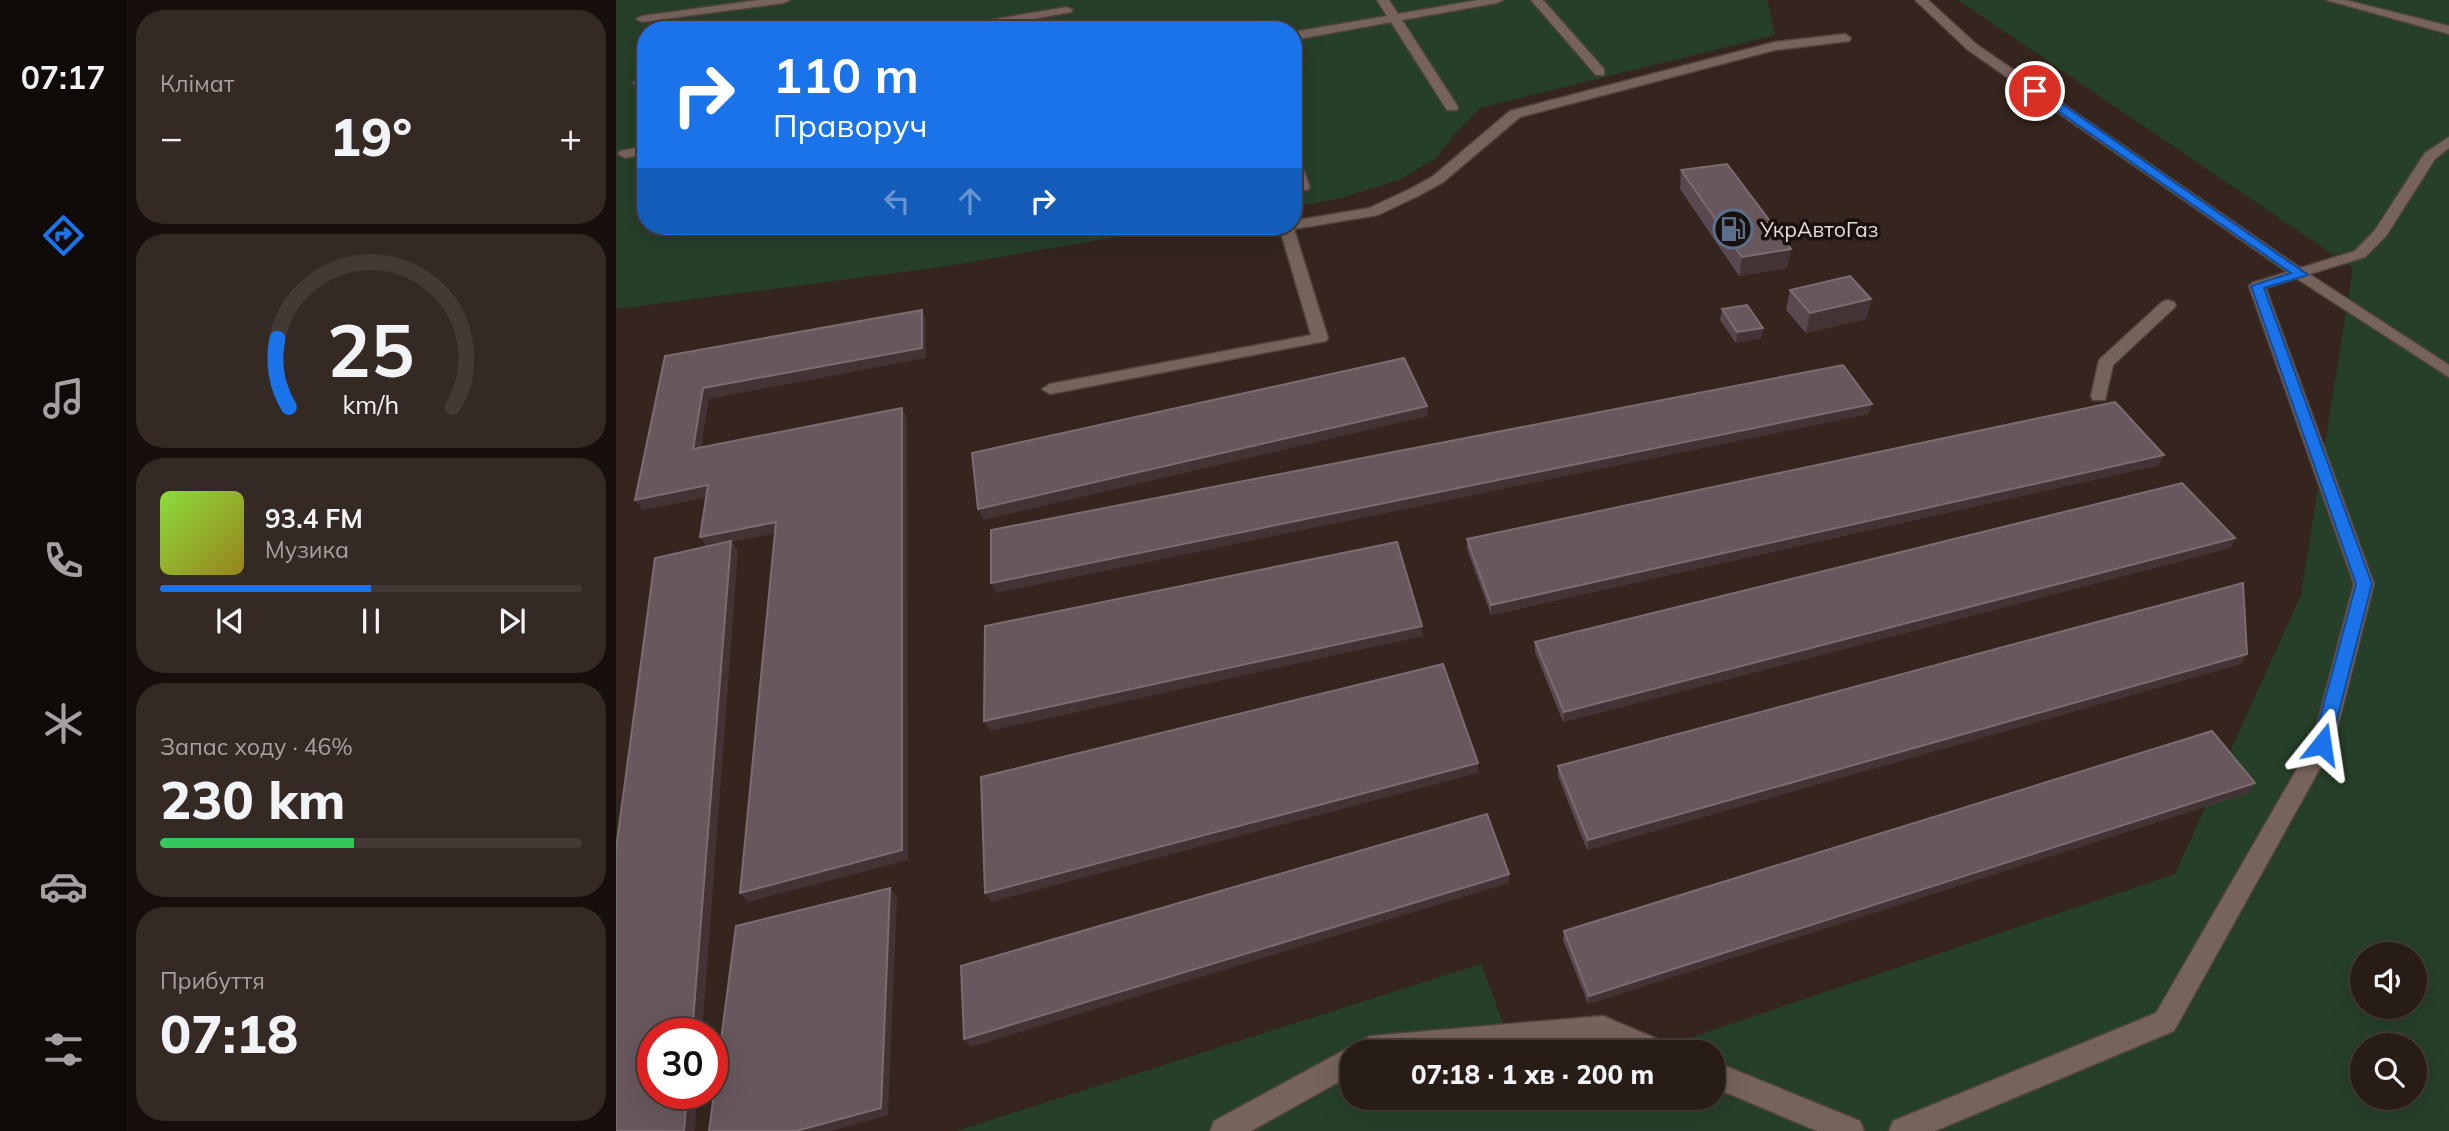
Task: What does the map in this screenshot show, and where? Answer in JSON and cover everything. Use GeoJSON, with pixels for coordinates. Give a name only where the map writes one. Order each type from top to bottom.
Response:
{"type":"FeatureCollection","features":[{"type":"Feature","properties":{"kind":"street"},"geometry":{"type":"LineString","coordinates":[[642,19],[784,0]]}},
{"type":"Feature","properties":{"kind":"street"},"geometry":{"type":"LineString","coordinates":[[1383,0],[1452,107]]}},
{"type":"Feature","properties":{"kind":"street"},"geometry":{"type":"LineString","coordinates":[[1302,34],[1497,0]]}},
{"type":"Feature","properties":{"kind":"street"},"geometry":{"type":"LineString","coordinates":[[1537,0],[1600,72]]}},
{"type":"Feature","properties":{"kind":"street"},"geometry":{"type":"LineString","coordinates":[[1921,0],[1972,47],[2301,275],[2449,372]]}},
{"type":"Feature","properties":{"kind":"street"},"geometry":{"type":"LineString","coordinates":[[2332,0],[2449,30]]}},
{"type":"Feature","properties":{"kind":"street"},"geometry":{"type":"LineString","coordinates":[[1004,21],[1067,10]]}},
{"type":"Feature","properties":{"kind":"street"},"geometry":{"type":"LineString","coordinates":[[1302,223],[1373,212],[1413,193],[1448,172],[1514,114],[1775,46],[1845,38]]}},
{"type":"Feature","properties":{"kind":"street"},"geometry":{"type":"LineString","coordinates":[[1903,1131],[2165,1022],[2322,744],[2364,584],[2257,286],[2301,275],[2360,254],[2381,233],[2430,156],[2449,141]]}},
{"type":"Feature","properties":{"kind":"street"},"geometry":{"type":"LineString","coordinates":[[625,154],[637,152]]}},
{"type":"Feature","properties":{"kind":"street"},"geometry":{"type":"LineString","coordinates":[[1050,389],[1320,338],[1289,235]]}},
{"type":"Feature","properties":{"kind":"street"},"geometry":{"type":"LineString","coordinates":[[2099,396],[2105,364],[2168,305]]}},
{"type":"Feature","properties":{"kind":"street"},"geometry":{"type":"LineString","coordinates":[[1475,1040],[1603,1029],[1629,1040]]}},
{"type":"Feature","properties":{"kind":"street"},"geometry":{"type":"LineString","coordinates":[[1224,1131],[1340,1066]]}},
{"type":"Feature","properties":{"kind":"street"},"geometry":{"type":"LineString","coordinates":[[1725,1079],[1850,1131]]}},
{"type":"Feature","properties":{"kind":"green space"},"geometry":{"type":"Polygon","coordinates":[[[616,0],[1767,0],[1775,35],[1480,108],[1436,158],[1399,180],[1337,199],[1302,205],[1302,21],[637,21],[637,235],[1129,235],[942,267],[616,309],[616,0]]]}},
{"type":"Feature","properties":{"kind":"green space"},"geometry":{"type":"Polygon","coordinates":[[[1958,0],[2449,0],[2449,1131],[956,1131],[1481,964],[1510,1040],[1340,1040],[1340,1110],[1725,1110],[1725,1040],[1684,1040],[2175,874],[2301,595],[2353,268],[1958,0]]]}},
{"type":"Feature","properties":{"kind":"building"},"geometry":{"type":"Polygon","coordinates":[[[1727,164],[1791,249],[1742,257],[1681,170],[1727,164]]]}},
{"type":"Feature","properties":{"kind":"building"},"geometry":{"type":"Polygon","coordinates":[[[1850,276],[1871,299],[1810,313],[1790,290],[1850,276]]]}},
{"type":"Feature","properties":{"kind":"building"},"geometry":{"type":"Polygon","coordinates":[[[1747,305],[1763,328],[1737,332],[1722,309],[1747,305]]]}},
{"type":"Feature","properties":{"kind":"building"},"geometry":{"type":"Polygon","coordinates":[[[922,310],[922,348],[703,388],[693,449],[902,408],[902,850],[740,893],[776,522],[700,537],[708,485],[635,500],[665,356],[922,310]]]}},
{"type":"Feature","properties":{"kind":"building"},"geometry":{"type":"Polygon","coordinates":[[[1404,358],[1427,406],[978,509],[972,453],[1404,358]]]}},
{"type":"Feature","properties":{"kind":"building"},"geometry":{"type":"Polygon","coordinates":[[[1843,365],[1872,404],[991,583],[991,530],[1843,365]]]}},
{"type":"Feature","properties":{"kind":"building"},"geometry":{"type":"Polygon","coordinates":[[[2115,402],[2164,455],[1491,605],[1467,539],[2115,402]]]}},
{"type":"Feature","properties":{"kind":"building"},"geometry":{"type":"Polygon","coordinates":[[[2182,483],[2235,538],[1564,712],[1535,642],[2182,483]]]}},
{"type":"Feature","properties":{"kind":"building"},"geometry":{"type":"Polygon","coordinates":[[[731,541],[693,1018],[637,1018],[637,1109],[686,1109],[684,1131],[616,1131],[616,849],[655,558],[731,541]]]}},
{"type":"Feature","properties":{"kind":"building"},"geometry":{"type":"Polygon","coordinates":[[[1397,542],[1422,626],[984,721],[985,626],[1397,542]]]}},
{"type":"Feature","properties":{"kind":"building"},"geometry":{"type":"Polygon","coordinates":[[[2243,583],[2247,654],[1588,840],[1558,766],[2243,583]]]}},
{"type":"Feature","properties":{"kind":"building"},"geometry":{"type":"Polygon","coordinates":[[[1443,664],[1478,763],[985,893],[981,777],[1443,664]]]}},
{"type":"Feature","properties":{"kind":"building"},"geometry":{"type":"Polygon","coordinates":[[[2212,731],[2255,783],[1589,996],[1564,931],[2212,731]]]}},
{"type":"Feature","properties":{"kind":"building"},"geometry":{"type":"Polygon","coordinates":[[[1487,814],[1509,874],[964,1039],[961,966],[1487,814]]]}},
{"type":"Feature","properties":{"kind":"building"},"geometry":{"type":"Polygon","coordinates":[[[890,888],[881,1108],[796,1131],[709,1131],[712,1109],[728,1109],[728,1018],[724,1018],[736,926],[890,888]]]}},
{"type":"Feature","properties":{"kind":"place","name":"УкрАвтоГаз"},"geometry":{"type":"Point","coordinates":[1733,229]}},
{"type":"Feature","properties":{"kind":"route"},"geometry":{"type":"LineString","coordinates":[[2035,91],[2301,275],[2257,286],[2364,584],[2322,744]]}}]}
